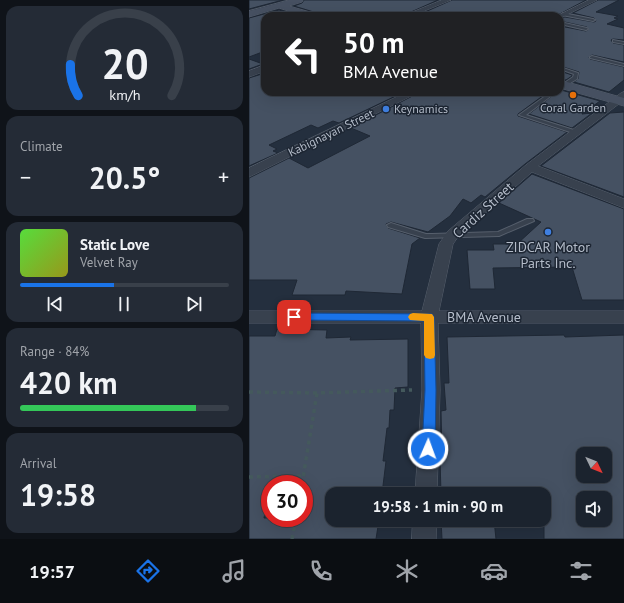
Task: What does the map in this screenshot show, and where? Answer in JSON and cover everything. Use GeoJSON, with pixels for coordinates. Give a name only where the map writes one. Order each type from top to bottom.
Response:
{"type":"FeatureCollection","features":[{"type":"Feature","properties":{"kind":"main road"},"geometry":{"type":"LineString","coordinates":[[267,0],[279,6],[300,12]]}},
{"type":"Feature","properties":{"kind":"main road"},"geometry":{"type":"LineString","coordinates":[[249,14],[299,0]]}},
{"type":"Feature","properties":{"kind":"main road"},"geometry":{"type":"LineString","coordinates":[[564,88],[622,99]]}},
{"type":"Feature","properties":{"kind":"street"},"geometry":{"type":"LineString","coordinates":[[416,12],[448,0]]}},
{"type":"Feature","properties":{"kind":"street"},"geometry":{"type":"LineString","coordinates":[[564,14],[594,0]]}},
{"type":"Feature","properties":{"kind":"street"},"geometry":{"type":"LineString","coordinates":[[249,74],[261,70]]}},
{"type":"Feature","properties":{"kind":"street","name":"Kabignayan Street"},"geometry":{"type":"LineString","coordinates":[[249,173],[406,96]]}},
{"type":"Feature","properties":{"kind":"street","name":"Cardiz Street"},"geometry":{"type":"LineString","coordinates":[[426,487],[431,390],[429,317],[446,244],[453,234],[530,167],[575,132],[622,99]]}},
{"type":"Feature","properties":{"kind":"street"},"geometry":{"type":"LineString","coordinates":[[530,167],[624,204]]}},
{"type":"Feature","properties":{"kind":"street","name":"BMA Avenue"},"geometry":{"type":"LineString","coordinates":[[249,316],[624,317]]}},
{"type":"Feature","properties":{"kind":"street"},"geometry":{"type":"LineString","coordinates":[[424,539],[425,527]]}},
{"type":"Feature","properties":{"kind":"lane"},"geometry":{"type":"LineString","coordinates":[[564,15],[593,20]]}},
{"type":"Feature","properties":{"kind":"lane"},"geometry":{"type":"LineString","coordinates":[[564,24],[586,29]]}},
{"type":"Feature","properties":{"kind":"lane"},"geometry":{"type":"LineString","coordinates":[[615,41],[624,43]]}},
{"type":"Feature","properties":{"kind":"lane"},"geometry":{"type":"LineString","coordinates":[[592,57],[624,65]]}},
{"type":"Feature","properties":{"kind":"lane"},"geometry":{"type":"LineString","coordinates":[[564,69],[576,73],[575,78],[564,84]]}},
{"type":"Feature","properties":{"kind":"lane"},"geometry":{"type":"LineString","coordinates":[[547,96],[522,115],[575,132]]}},
{"type":"Feature","properties":{"kind":"lane"},"geometry":{"type":"LineString","coordinates":[[391,225],[425,236],[453,234],[499,234],[530,221]]}},
{"type":"Feature","properties":{"kind":"path"},"geometry":{"type":"LineString","coordinates":[[249,392],[317,393],[431,390]]}},
{"type":"Feature","properties":{"kind":"path"},"geometry":{"type":"LineString","coordinates":[[303,475],[317,393]]}},
{"type":"Feature","properties":{"kind":"path"},"geometry":{"type":"LineString","coordinates":[[249,477],[261,477]]}},
{"type":"Feature","properties":{"kind":"path"},"geometry":{"type":"LineString","coordinates":[[292,539],[294,527]]}},
{"type":"Feature","properties":{"kind":"building"},"geometry":{"type":"Polygon","coordinates":[[[249,0],[283,0],[249,9],[249,0]]]}},
{"type":"Feature","properties":{"kind":"building"},"geometry":{"type":"Polygon","coordinates":[[[304,0],[438,0],[411,12],[314,12],[294,6],[302,3],[304,0]]]}},
{"type":"Feature","properties":{"kind":"building"},"geometry":{"type":"Polygon","coordinates":[[[452,0],[586,0],[564,12],[425,12],[452,0]]]}},
{"type":"Feature","properties":{"kind":"building"},"geometry":{"type":"Polygon","coordinates":[[[598,0],[619,0],[596,12],[618,16],[614,18],[618,19],[607,24],[624,28],[624,40],[611,40],[613,43],[624,45],[624,62],[592,55],[589,57],[590,59],[624,67],[624,80],[609,92],[574,82],[578,79],[579,72],[564,67],[564,27],[586,31],[589,29],[587,27],[564,22],[564,17],[594,22],[596,21],[594,18],[573,13],[598,0]]]}},
{"type":"Feature","properties":{"kind":"building"},"geometry":{"type":"Polygon","coordinates":[[[279,10],[286,12],[272,12],[279,10]]]}},
{"type":"Feature","properties":{"kind":"building"},"geometry":{"type":"Polygon","coordinates":[[[261,15],[261,52],[249,57],[249,18],[261,15]]]}},
{"type":"Feature","properties":{"kind":"building"},"geometry":{"type":"Polygon","coordinates":[[[249,59],[261,63],[261,65],[249,69],[249,59]]]}},
{"type":"Feature","properties":{"kind":"building"},"geometry":{"type":"Polygon","coordinates":[[[564,72],[572,75],[566,80],[564,80],[564,72]]]}},
{"type":"Feature","properties":{"kind":"building"},"geometry":{"type":"Polygon","coordinates":[[[261,74],[261,96],[396,96],[339,123],[333,121],[318,128],[311,125],[269,145],[277,149],[273,151],[278,153],[249,166],[249,78],[261,74]]]}},
{"type":"Feature","properties":{"kind":"building"},"geometry":{"type":"Polygon","coordinates":[[[564,91],[600,101],[582,114],[592,113],[572,128],[529,114],[552,96],[564,96],[564,91]]]}},
{"type":"Feature","properties":{"kind":"building"},"geometry":{"type":"Polygon","coordinates":[[[412,96],[543,96],[518,114],[518,116],[567,132],[485,197],[481,195],[471,203],[463,199],[450,216],[428,232],[391,222],[386,224],[388,228],[420,238],[412,244],[402,294],[346,291],[345,295],[292,295],[297,280],[249,280],[249,178],[289,158],[308,168],[370,136],[351,128],[412,96]]]}},
{"type":"Feature","properties":{"kind":"building"},"geometry":{"type":"Polygon","coordinates":[[[624,112],[624,197],[541,166],[610,113],[624,112]]]}},
{"type":"Feature","properties":{"kind":"building"},"geometry":{"type":"Polygon","coordinates":[[[532,174],[624,209],[624,300],[582,300],[572,267],[493,268],[495,289],[470,289],[467,250],[494,250],[493,244],[517,244],[541,222],[499,203],[532,174]]]}},
{"type":"Feature","properties":{"kind":"building"},"geometry":{"type":"Polygon","coordinates":[[[277,329],[327,330],[326,338],[351,337],[350,340],[408,339],[408,387],[395,388],[394,410],[390,410],[389,428],[387,428],[383,461],[386,461],[383,487],[325,487],[325,527],[378,527],[376,539],[249,539],[249,336],[275,336],[277,329]]]}},
{"type":"Feature","properties":{"kind":"building"},"geometry":{"type":"Polygon","coordinates":[[[564,335],[565,337],[624,335],[624,539],[544,539],[544,527],[551,527],[551,487],[441,487],[441,411],[446,410],[444,383],[449,383],[447,337],[564,335]]]}},
{"type":"Feature","properties":{"kind":"building"},"geometry":{"type":"Polygon","coordinates":[[[441,527],[495,527],[496,539],[442,539],[441,527]]]}},
{"type":"Feature","properties":{"kind":"slow traffic"},"geometry":{"type":"LineString","coordinates":[[413,317],[429,317],[430,355]]}},
{"type":"Feature","properties":{"kind":"place","name":"Coral Garden"},"geometry":{"type":"Point","coordinates":[573,95]}},
{"type":"Feature","properties":{"kind":"place","name":"Keynamics"},"geometry":{"type":"Point","coordinates":[386,109]}},
{"type":"Feature","properties":{"kind":"place","name":"ZIDCAR Motor Parts Inc."},"geometry":{"type":"Point","coordinates":[548,232]}},
{"type":"Feature","properties":{"kind":"route"},"geometry":{"type":"LineString","coordinates":[[294,317],[429,317],[431,390],[428,449]]}}]}
